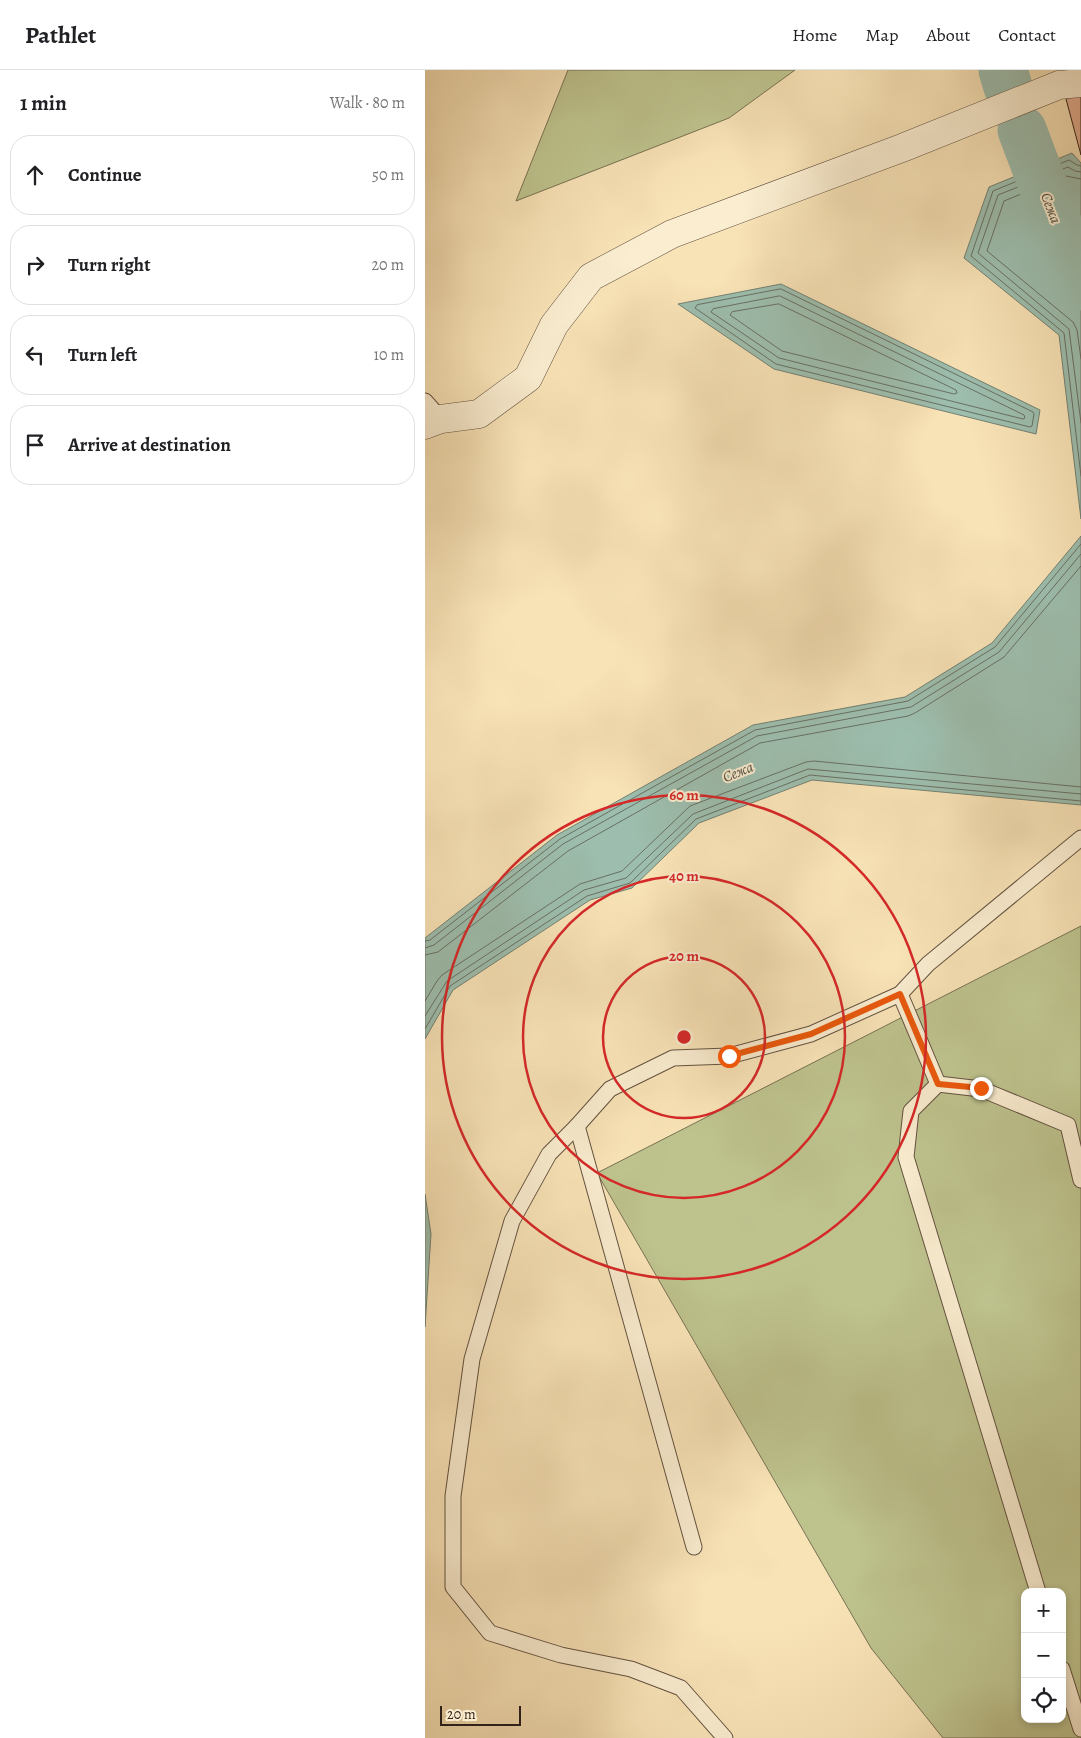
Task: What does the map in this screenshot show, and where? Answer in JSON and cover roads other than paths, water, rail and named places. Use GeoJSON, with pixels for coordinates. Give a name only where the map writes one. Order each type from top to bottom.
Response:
{"type":"FeatureCollection","features":[{"type":"Feature","properties":{"kind":"street"},"geometry":{"type":"LineString","coordinates":[[430,415],[479,414],[528,378],[554,324],[591,277],[671,234],[902,148],[1059,85],[1081,83]]}},
{"type":"Feature","properties":{"kind":"lane"},"geometry":{"type":"LineString","coordinates":[[725,1738],[681,1688],[631,1669],[561,1654],[490,1633],[453,1587],[453,1496],[472,1358],[512,1221],[549,1154],[610,1089],[673,1058],[729,1056],[811,1034],[900,994],[928,964],[1081,838]]}},
{"type":"Feature","properties":{"kind":"lane"},"geometry":{"type":"LineString","coordinates":[[900,994],[938,1084]]}},
{"type":"Feature","properties":{"kind":"lane"},"geometry":{"type":"LineString","coordinates":[[938,1084],[981,1088],[1068,1125],[1081,1180]]}},
{"type":"Feature","properties":{"kind":"lane"},"geometry":{"type":"LineString","coordinates":[[938,1084],[911,1112],[906,1157],[1037,1588]]}},
{"type":"Feature","properties":{"kind":"lane"},"geometry":{"type":"LineString","coordinates":[[577,1126],[694,1547]]}},
{"type":"Feature","properties":{"kind":"lane"},"geometry":{"type":"LineString","coordinates":[[1065,1678],[1081,1730]]}},
{"type":"Feature","properties":{"kind":"water"},"geometry":{"type":"Polygon","coordinates":[[[1072,153],[1081,163],[1081,519],[1059,335],[964,258],[989,187],[1072,153]]]}},
{"type":"Feature","properties":{"kind":"water"},"geometry":{"type":"Polygon","coordinates":[[[781,284],[1040,410],[1036,434],[774,369],[678,304],[781,284]]]}},
{"type":"Feature","properties":{"kind":"water"},"geometry":{"type":"Polygon","coordinates":[[[1081,536],[1081,805],[812,780],[699,823],[632,888],[590,900],[453,990],[425,1039],[425,938],[557,835],[753,725],[905,697],[992,643],[1081,536]]]}},
{"type":"Feature","properties":{"kind":"water"},"geometry":{"type":"Polygon","coordinates":[[[425,1194],[431,1234],[425,1327],[425,1194]]]}},
{"type":"Feature","properties":{"kind":"waterway","name":"Сежа"},"geometry":{"type":"LineString","coordinates":[[1003,70],[1008,87]]}},
{"type":"Feature","properties":{"kind":"waterway","name":"Сежа"},"geometry":{"type":"LineString","coordinates":[[1022,130],[1081,286]]}}]}
